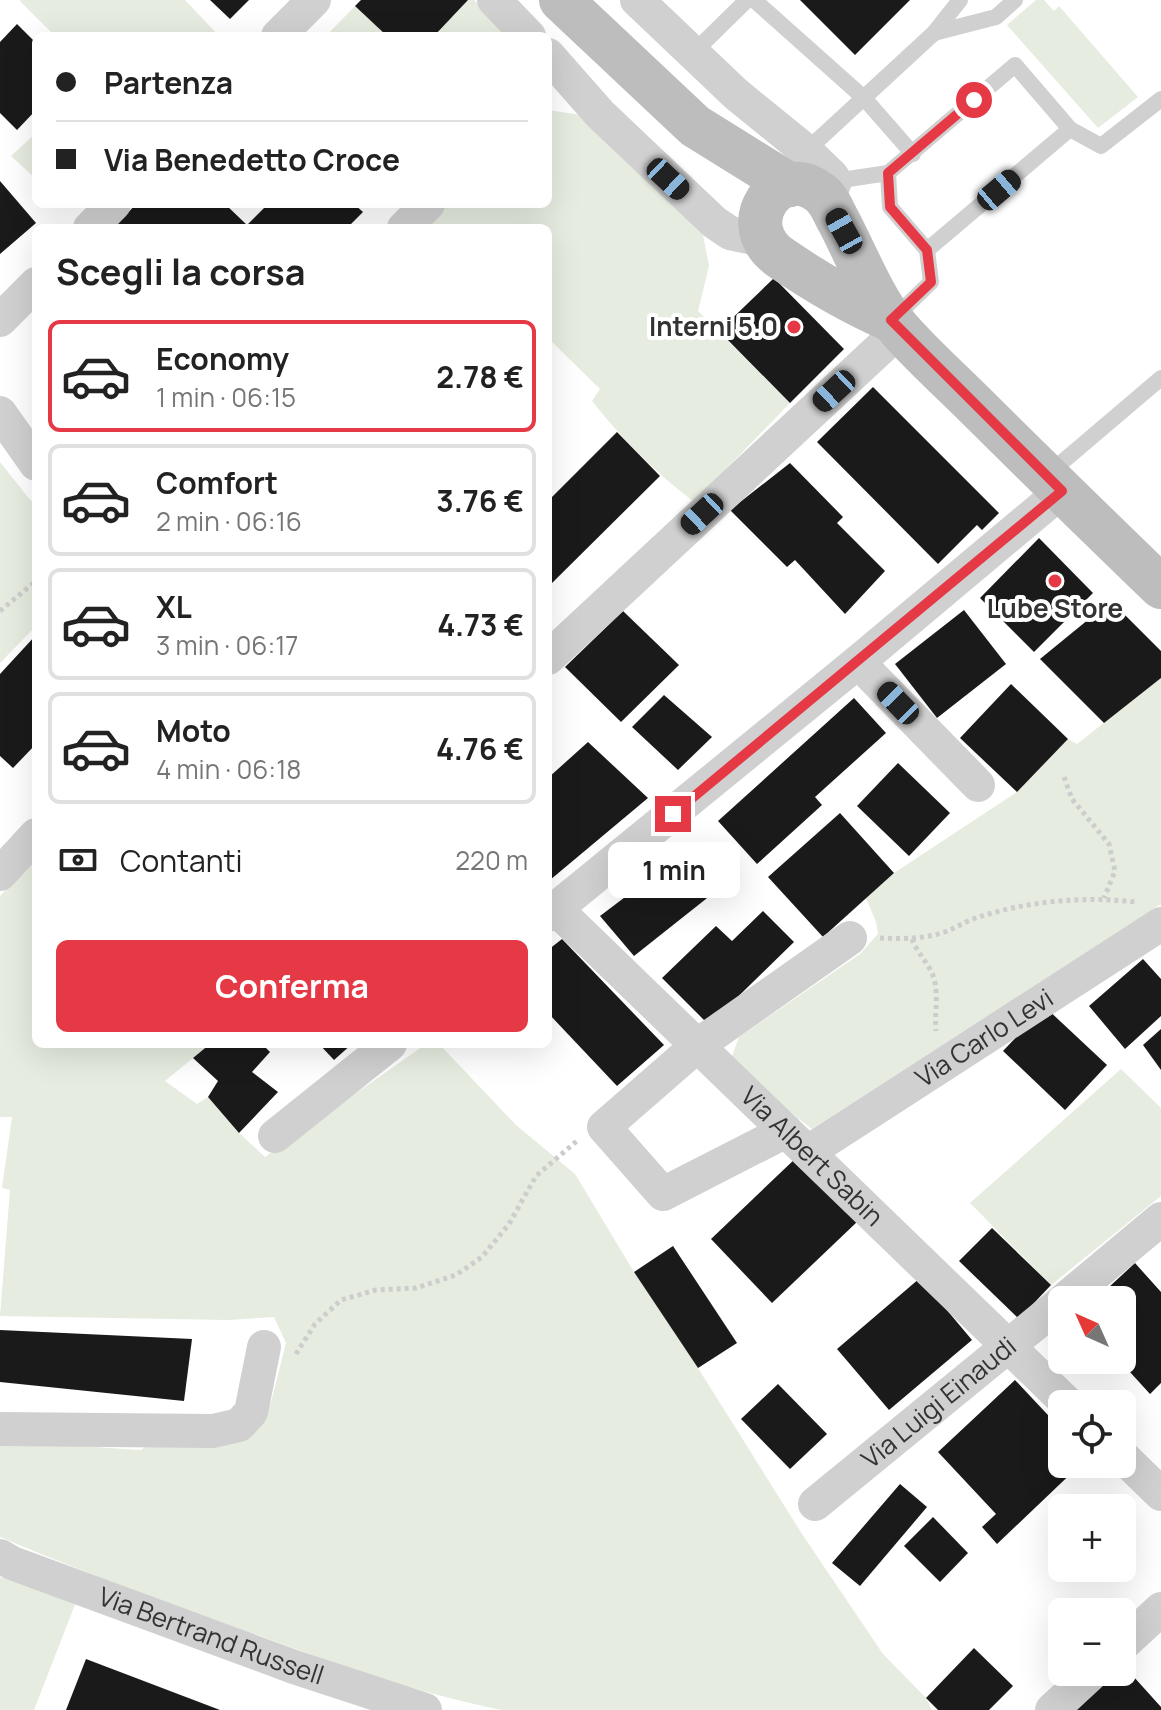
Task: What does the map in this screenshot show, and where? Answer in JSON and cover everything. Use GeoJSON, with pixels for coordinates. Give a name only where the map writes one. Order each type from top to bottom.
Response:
{"type":"FeatureCollection","features":[{"type":"Feature","properties":{"kind":"main road"},"geometry":{"type":"LineString","coordinates":[[561,0],[695,126],[748,196],[767,238],[847,300],[896,325]]}},
{"type":"Feature","properties":{"kind":"main road"},"geometry":{"type":"LineString","coordinates":[[695,126],[815,186],[896,325],[1161,587]]}},
{"type":"Feature","properties":{"kind":"main road"},"geometry":{"type":"LineString","coordinates":[[767,238],[801,261],[821,253],[833,235],[815,186]]}},
{"type":"Feature","properties":{"kind":"main road"},"geometry":{"type":"LineString","coordinates":[[767,238],[767,199],[781,188],[815,186]]}},
{"type":"Feature","properties":{"kind":"street"},"geometry":{"type":"LineString","coordinates":[[282,32],[314,0]]}},
{"type":"Feature","properties":{"kind":"street"},"geometry":{"type":"LineString","coordinates":[[494,0],[525,32]]}},
{"type":"Feature","properties":{"kind":"street"},"geometry":{"type":"LineString","coordinates":[[637,0],[736,94],[815,186]]}},
{"type":"Feature","properties":{"kind":"street"},"geometry":{"type":"LineString","coordinates":[[553,69],[714,222],[730,233],[767,238]]}},
{"type":"Feature","properties":{"kind":"street"},"geometry":{"type":"LineString","coordinates":[[94,224],[110,208]]}},
{"type":"Feature","properties":{"kind":"street"},"geometry":{"type":"LineString","coordinates":[[408,224],[424,208]]}},
{"type":"Feature","properties":{"kind":"street"},"geometry":{"type":"LineString","coordinates":[[0,320],[32,288]]}},
{"type":"Feature","properties":{"kind":"street"},"geometry":{"type":"LineString","coordinates":[[552,654],[896,325]]}},
{"type":"Feature","properties":{"kind":"street"},"geometry":{"type":"LineString","coordinates":[[0,413],[32,458]]}},
{"type":"Feature","properties":{"kind":"street"},"geometry":{"type":"LineString","coordinates":[[552,912],[858,662],[1054,484]]}},
{"type":"Feature","properties":{"kind":"street"},"geometry":{"type":"LineString","coordinates":[[858,662],[978,785]]}},
{"type":"Feature","properties":{"kind":"street"},"geometry":{"type":"LineString","coordinates":[[0,874],[32,839]]}},
{"type":"Feature","properties":{"kind":"street","name":"Via Albert Sabin"},"geometry":{"type":"LineString","coordinates":[[552,912],[698,1045],[1054,1390]]}},
{"type":"Feature","properties":{"kind":"street","name":"Via Carlo Levi"},"geometry":{"type":"LineString","coordinates":[[604,1127],[663,1194],[797,1141],[946,1063],[1154,914]]}},
{"type":"Feature","properties":{"kind":"street"},"geometry":{"type":"LineString","coordinates":[[604,1127],[698,1045],[850,938]]}},
{"type":"Feature","properties":{"kind":"street"},"geometry":{"type":"LineString","coordinates":[[275,1136],[385,1048]]}},
{"type":"Feature","properties":{"kind":"street","name":"Via Luigi Einaudi"},"geometry":{"type":"LineString","coordinates":[[1081,1286],[1161,1219]]}},
{"type":"Feature","properties":{"kind":"street","name":"Via Luigi Einaudi"},"geometry":{"type":"LineString","coordinates":[[815,1504],[1048,1314]]}},
{"type":"Feature","properties":{"kind":"street"},"geometry":{"type":"LineString","coordinates":[[0,1429],[213,1431],[239,1425],[251,1412],[264,1347]]}},
{"type":"Feature","properties":{"kind":"street"},"geometry":{"type":"LineString","coordinates":[[1136,1470],[1161,1494]]}},
{"type":"Feature","properties":{"kind":"street","name":"Via Bertrand Russell"},"geometry":{"type":"LineString","coordinates":[[0,1556],[294,1667],[425,1710]]}},
{"type":"Feature","properties":{"kind":"street"},"geometry":{"type":"LineString","coordinates":[[1136,1632],[1161,1609]]}},
{"type":"Feature","properties":{"kind":"street"},"geometry":{"type":"LineString","coordinates":[[1052,1710],[1078,1686]]}},
{"type":"Feature","properties":{"kind":"lane"},"geometry":{"type":"LineString","coordinates":[[693,53],[747,0]]}},
{"type":"Feature","properties":{"kind":"lane"},"geometry":{"type":"LineString","coordinates":[[754,0],[864,98],[913,154]]}},
{"type":"Feature","properties":{"kind":"lane"},"geometry":{"type":"LineString","coordinates":[[815,186],[864,98],[934,33],[960,0]]}},
{"type":"Feature","properties":{"kind":"lane"},"geometry":{"type":"LineString","coordinates":[[934,33],[996,17],[1015,0]]}},
{"type":"Feature","properties":{"kind":"lane"},"geometry":{"type":"LineString","coordinates":[[815,186],[888,173],[1015,65],[1070,129],[1101,146],[1161,99]]}},
{"type":"Feature","properties":{"kind":"lane"},"geometry":{"type":"LineString","coordinates":[[927,250],[1070,129]]}},
{"type":"Feature","properties":{"kind":"lane"},"geometry":{"type":"LineString","coordinates":[[888,173],[890,207],[927,250],[931,282],[896,325]]}},
{"type":"Feature","properties":{"kind":"lane"},"geometry":{"type":"LineString","coordinates":[[1054,484],[1161,378]]}},
{"type":"Feature","properties":{"kind":"path"},"geometry":{"type":"LineString","coordinates":[[0,611],[32,584]]}},
{"type":"Feature","properties":{"kind":"path"},"geometry":{"type":"LineString","coordinates":[[1064,777],[1072,799],[1109,844],[1115,871],[1104,898]]}},
{"type":"Feature","properties":{"kind":"path"},"geometry":{"type":"LineString","coordinates":[[850,938],[912,939],[942,933],[976,918],[1024,906],[1104,898],[1154,914]]}},
{"type":"Feature","properties":{"kind":"path"},"geometry":{"type":"LineString","coordinates":[[912,939],[931,972],[938,1000],[935,1029],[946,1063]]}},
{"type":"Feature","properties":{"kind":"path"},"geometry":{"type":"LineString","coordinates":[[256,1386],[290,1364],[315,1324],[341,1300],[376,1290],[416,1288],[443,1280],[482,1257],[509,1224],[536,1176],[573,1143],[604,1127]]}},
{"type":"Feature","properties":{"kind":"shaded area"},"geometry":{"type":"Polygon","coordinates":[[[185,0],[215,32],[51,32],[20,1],[185,0]]]}},
{"type":"Feature","properties":{"kind":"shaded area"},"geometry":{"type":"Polygon","coordinates":[[[468,0],[474,0],[508,32],[438,32],[468,0]]]}},
{"type":"Feature","properties":{"kind":"shaded area"},"geometry":{"type":"Polygon","coordinates":[[[1036,0],[1044,0],[1054,11],[1059,6],[1138,97],[1098,128],[1007,25],[1036,0]]]}},
{"type":"Feature","properties":{"kind":"shaded area"},"geometry":{"type":"Polygon","coordinates":[[[355,6],[383,32],[330,32],[355,6]]]}},
{"type":"Feature","properties":{"kind":"shaded area"},"geometry":{"type":"Polygon","coordinates":[[[552,111],[581,115],[703,235],[709,266],[698,311],[790,403],[694,502],[652,467],[615,429],[592,401],[600,389],[552,342],[552,224],[432,224],[429,221],[443,208],[552,208],[552,111]]]}},
{"type":"Feature","properties":{"kind":"shaded area"},"geometry":{"type":"Polygon","coordinates":[[[32,137],[32,175],[11,156],[32,137]]]}},
{"type":"Feature","properties":{"kind":"shaded area"},"geometry":{"type":"Polygon","coordinates":[[[0,462],[32,501],[32,630],[0,663],[0,462]]]}},
{"type":"Feature","properties":{"kind":"shaded area"},"geometry":{"type":"Polygon","coordinates":[[[1161,678],[1161,904],[812,1129],[772,1098],[731,1059],[739,1037],[860,954],[878,934],[866,898],[894,873],[1017,792],[1068,739],[1077,744],[1161,678]]]}},
{"type":"Feature","properties":{"kind":"shaded area"},"geometry":{"type":"Polygon","coordinates":[[[32,861],[32,1048],[205,1048],[165,1081],[197,1104],[208,1097],[265,1157],[420,1048],[443,1048],[516,1125],[575,1174],[802,1534],[883,1654],[926,1698],[932,1710],[502,1710],[440,1696],[348,1667],[128,1588],[0,1537],[0,1441],[141,1450],[151,1442],[262,1423],[271,1402],[286,1343],[274,1317],[229,1320],[0,1316],[10,1190],[2,1188],[12,1117],[0,1117],[0,896],[32,861]]]}},
{"type":"Feature","properties":{"kind":"shaded area"},"geometry":{"type":"Polygon","coordinates":[[[1121,1069],[1161,1108],[1161,1196],[1051,1285],[970,1203],[1121,1069]]]}},
{"type":"Feature","properties":{"kind":"shaded area"},"geometry":{"type":"Polygon","coordinates":[[[0,1577],[76,1602],[34,1710],[0,1710],[0,1577]]]}},
{"type":"Feature","properties":{"kind":"building"},"geometry":{"type":"Polygon","coordinates":[[[210,0],[249,0],[230,19],[210,0]]]}},
{"type":"Feature","properties":{"kind":"building"},"geometry":{"type":"Polygon","coordinates":[[[361,0],[468,0],[438,32],[383,32],[355,6],[361,0]]]}},
{"type":"Feature","properties":{"kind":"building"},"geometry":{"type":"Polygon","coordinates":[[[800,0],[910,0],[855,55],[800,0]]]}},
{"type":"Feature","properties":{"kind":"building"},"geometry":{"type":"Polygon","coordinates":[[[17,24],[32,39],[32,114],[17,130],[0,113],[0,42],[17,24]]]}},
{"type":"Feature","properties":{"kind":"building"},"geometry":{"type":"Polygon","coordinates":[[[0,181],[36,223],[0,254],[0,181]]]}},
{"type":"Feature","properties":{"kind":"building"},"geometry":{"type":"Polygon","coordinates":[[[132,208],[229,208],[246,224],[118,224],[132,208]]]}},
{"type":"Feature","properties":{"kind":"building"},"geometry":{"type":"Polygon","coordinates":[[[264,208],[358,208],[363,212],[351,224],[248,224],[264,208]]]}},
{"type":"Feature","properties":{"kind":"building"},"geometry":{"type":"Polygon","coordinates":[[[774,278],[844,349],[790,403],[719,331],[774,278]]]}},
{"type":"Feature","properties":{"kind":"building"},"geometry":{"type":"Polygon","coordinates":[[[873,387],[999,513],[982,530],[977,525],[938,564],[817,442],[873,387]]]}},
{"type":"Feature","properties":{"kind":"building"},"geometry":{"type":"Polygon","coordinates":[[[617,432],[660,476],[552,583],[552,497],[617,432]]]}},
{"type":"Feature","properties":{"kind":"building"},"geometry":{"type":"Polygon","coordinates":[[[790,463],[843,517],[837,523],[885,571],[845,614],[795,560],[787,567],[730,510],[790,463]]]}},
{"type":"Feature","properties":{"kind":"building"},"geometry":{"type":"Polygon","coordinates":[[[1039,538],[1093,593],[1034,652],[980,598],[1039,538]]]}},
{"type":"Feature","properties":{"kind":"building"},"geometry":{"type":"Polygon","coordinates":[[[1111,601],[1161,651],[1161,678],[1104,723],[1040,659],[1111,601]]]}},
{"type":"Feature","properties":{"kind":"building"},"geometry":{"type":"Polygon","coordinates":[[[964,610],[1006,664],[937,718],[895,664],[964,610]]]}},
{"type":"Feature","properties":{"kind":"building"},"geometry":{"type":"Polygon","coordinates":[[[623,611],[679,665],[621,722],[565,667],[623,611]]]}},
{"type":"Feature","properties":{"kind":"building"},"geometry":{"type":"Polygon","coordinates":[[[32,639],[32,748],[13,768],[0,756],[0,674],[32,639]]]}},
{"type":"Feature","properties":{"kind":"building"},"geometry":{"type":"Polygon","coordinates":[[[1011,684],[1068,739],[1017,792],[960,738],[1011,684]]]}},
{"type":"Feature","properties":{"kind":"building"},"geometry":{"type":"Polygon","coordinates":[[[664,695],[712,737],[678,770],[632,727],[664,695]]]}},
{"type":"Feature","properties":{"kind":"building"},"geometry":{"type":"Polygon","coordinates":[[[854,698],[886,733],[815,797],[822,805],[757,864],[718,821],[854,698]]]}},
{"type":"Feature","properties":{"kind":"building"},"geometry":{"type":"Polygon","coordinates":[[[588,742],[648,798],[552,878],[552,774],[588,742]]]}},
{"type":"Feature","properties":{"kind":"building"},"geometry":{"type":"Polygon","coordinates":[[[898,763],[950,813],[909,856],[857,806],[898,763]]]}},
{"type":"Feature","properties":{"kind":"building"},"geometry":{"type":"Polygon","coordinates":[[[840,813],[894,873],[823,937],[768,877],[840,813]]]}},
{"type":"Feature","properties":{"kind":"building"},"geometry":{"type":"Polygon","coordinates":[[[690,848],[721,887],[634,956],[600,916],[690,848]]]}},
{"type":"Feature","properties":{"kind":"building"},"geometry":{"type":"Polygon","coordinates":[[[763,911],[794,942],[709,1025],[662,978],[716,926],[732,941],[763,911]]]}},
{"type":"Feature","properties":{"kind":"building"},"geometry":{"type":"Polygon","coordinates":[[[562,939],[664,1045],[617,1086],[552,1017],[552,947],[562,939]]]}},
{"type":"Feature","properties":{"kind":"building"},"geometry":{"type":"Polygon","coordinates":[[[1143,959],[1161,979],[1161,1016],[1125,1049],[1089,1006],[1143,959]]]}},
{"type":"Feature","properties":{"kind":"building"},"geometry":{"type":"Polygon","coordinates":[[[1045,1007],[1107,1065],[1065,1110],[1003,1051],[1045,1007]]]}},
{"type":"Feature","properties":{"kind":"building"},"geometry":{"type":"Polygon","coordinates":[[[1161,1029],[1161,1070],[1143,1045],[1161,1029]]]}},
{"type":"Feature","properties":{"kind":"building"},"geometry":{"type":"Polygon","coordinates":[[[205,1048],[266,1048],[270,1052],[252,1072],[278,1092],[239,1133],[208,1097],[218,1081],[193,1058],[205,1048]]]}},
{"type":"Feature","properties":{"kind":"building"},"geometry":{"type":"Polygon","coordinates":[[[323,1048],[348,1048],[334,1060],[323,1048]]]}},
{"type":"Feature","properties":{"kind":"building"},"geometry":{"type":"Polygon","coordinates":[[[797,1157],[858,1221],[772,1303],[711,1239],[797,1157]]]}},
{"type":"Feature","properties":{"kind":"building"},"geometry":{"type":"Polygon","coordinates":[[[992,1228],[1051,1285],[1019,1319],[959,1261],[992,1228]]]}},
{"type":"Feature","properties":{"kind":"building"},"geometry":{"type":"Polygon","coordinates":[[[673,1246],[737,1343],[698,1368],[634,1272],[673,1246]]]}},
{"type":"Feature","properties":{"kind":"building"},"geometry":{"type":"Polygon","coordinates":[[[1135,1263],[1161,1292],[1161,1383],[1150,1394],[1132,1374],[1136,1374],[1136,1286],[1110,1286],[1135,1263]]]}},
{"type":"Feature","properties":{"kind":"building"},"geometry":{"type":"Polygon","coordinates":[[[920,1278],[972,1340],[889,1410],[837,1349],[920,1278]]]}},
{"type":"Feature","properties":{"kind":"building"},"geometry":{"type":"Polygon","coordinates":[[[0,1330],[192,1339],[184,1401],[0,1382],[0,1330]]]}},
{"type":"Feature","properties":{"kind":"building"},"geometry":{"type":"Polygon","coordinates":[[[1015,1380],[1048,1415],[1048,1478],[1066,1478],[997,1544],[982,1527],[996,1514],[938,1452],[1015,1380]]]}},
{"type":"Feature","properties":{"kind":"building"},"geometry":{"type":"Polygon","coordinates":[[[778,1384],[827,1434],[790,1469],[741,1419],[778,1384]]]}},
{"type":"Feature","properties":{"kind":"building"},"geometry":{"type":"Polygon","coordinates":[[[900,1484],[927,1507],[860,1586],[832,1563],[900,1484]]]}},
{"type":"Feature","properties":{"kind":"building"},"geometry":{"type":"Polygon","coordinates":[[[933,1517],[968,1553],[940,1582],[904,1546],[933,1517]]]}},
{"type":"Feature","properties":{"kind":"building"},"geometry":{"type":"Polygon","coordinates":[[[974,1648],[1013,1686],[989,1710],[938,1710],[926,1698],[974,1648]]]}},
{"type":"Feature","properties":{"kind":"building"},"geometry":{"type":"Polygon","coordinates":[[[86,1659],[220,1710],[66,1710],[86,1659]]]}},
{"type":"Feature","properties":{"kind":"building"},"geometry":{"type":"Polygon","coordinates":[[[1136,1679],[1161,1707],[1161,1710],[1076,1710],[1102,1686],[1136,1686],[1136,1679]]]}},
{"type":"Feature","properties":{"kind":"place","name":"Interni 5.0"},"geometry":{"type":"Point","coordinates":[794,327]}},
{"type":"Feature","properties":{"kind":"place","name":"Lube Store"},"geometry":{"type":"Point","coordinates":[1055,581]}},
{"type":"Feature","properties":{"kind":"route"},"geometry":{"type":"LineString","coordinates":[[673,814],[1062,491],[891,320],[931,282],[927,250],[890,207],[888,173],[974,100]]}}]}
